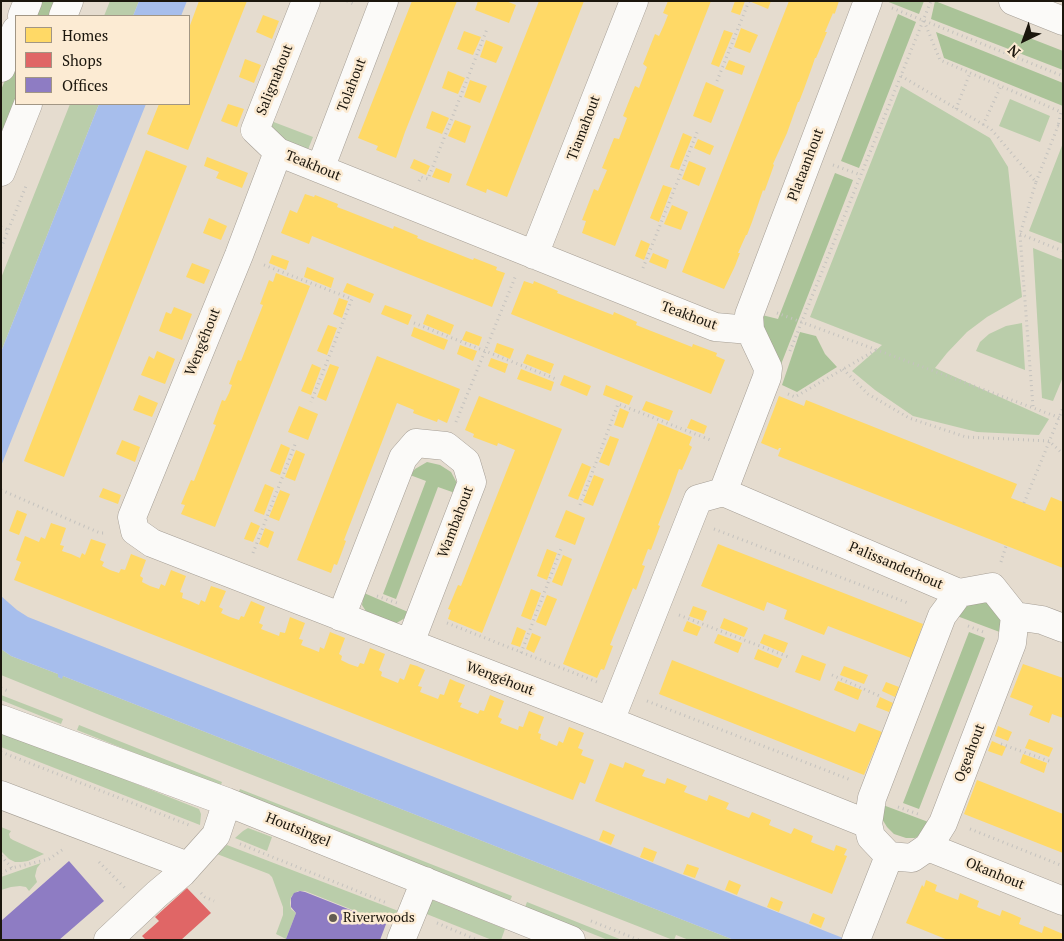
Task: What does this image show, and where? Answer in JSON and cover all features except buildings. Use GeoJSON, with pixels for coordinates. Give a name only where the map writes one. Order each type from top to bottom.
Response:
{"type":"FeatureCollection","features":[{"type":"Feature","properties":{"kind":"street"},"geometry":{"type":"LineString","coordinates":[[22,15],[28,1]]}},
{"type":"Feature","properties":{"kind":"street"},"geometry":{"type":"LineString","coordinates":[[63,15],[69,1]]}},
{"type":"Feature","properties":{"kind":"street","name":"Salignahout"},"geometry":{"type":"LineString","coordinates":[[278,152],[255,130],[306,1]]}},
{"type":"Feature","properties":{"kind":"street","name":"Tolahout"},"geometry":{"type":"LineString","coordinates":[[320,169],[384,1]]}},
{"type":"Feature","properties":{"kind":"street","name":"Tiamahout"},"geometry":{"type":"LineString","coordinates":[[530,253],[634,1]]}},
{"type":"Feature","properties":{"kind":"street"},"geometry":{"type":"LineString","coordinates":[[1013,1],[1063,21]]}},
{"type":"Feature","properties":{"kind":"street","name":"Plataanhout"},"geometry":{"type":"LineString","coordinates":[[751,317],[880,4]]}},
{"type":"Feature","properties":{"kind":"street"},"geometry":{"type":"LineString","coordinates":[[1,68],[15,33]]}},
{"type":"Feature","properties":{"kind":"street"},"geometry":{"type":"LineString","coordinates":[[1,172],[28,105]]}},
{"type":"Feature","properties":{"kind":"street","name":"Teakhout"},"geometry":{"type":"LineString","coordinates":[[278,152],[715,328],[751,317]]}},
{"type":"Feature","properties":{"kind":"street","name":"Wengéhout"},"geometry":{"type":"LineString","coordinates":[[278,152],[239,255],[132,517],[135,531],[152,543],[610,721],[868,824]]}},
{"type":"Feature","properties":{"kind":"street"},"geometry":{"type":"LineString","coordinates":[[610,721],[698,499],[723,492],[767,377],[768,368],[751,317]]}},
{"type":"Feature","properties":{"kind":"street"},"geometry":{"type":"LineString","coordinates":[[342,617],[403,458],[416,443],[446,446]]}},
{"type":"Feature","properties":{"kind":"street","name":"Wambahout"},"geometry":{"type":"LineString","coordinates":[[410,644],[472,482],[466,462],[446,446]]}},
{"type":"Feature","properties":{"kind":"street","name":"Palissanderhout"},"geometry":{"type":"LineString","coordinates":[[723,492],[959,593],[992,587],[1015,616]]}},
{"type":"Feature","properties":{"kind":"street"},"geometry":{"type":"LineString","coordinates":[[858,935],[889,856],[871,837],[868,824],[872,798],[942,616],[959,593]]}},
{"type":"Feature","properties":{"kind":"street"},"geometry":{"type":"LineString","coordinates":[[1015,616],[1042,620],[1063,628]]}},
{"type":"Feature","properties":{"kind":"street","name":"Ogeahout"},"geometry":{"type":"LineString","coordinates":[[889,856],[912,858],[928,846],[943,823],[1012,643],[1015,616]]}},
{"type":"Feature","properties":{"kind":"street","name":"Houtsingel"},"geometry":{"type":"LineString","coordinates":[[8,720],[228,802],[425,880],[521,930],[571,940]]}},
{"type":"Feature","properties":{"kind":"street"},"geometry":{"type":"LineString","coordinates":[[1,795],[188,866]]}},
{"type":"Feature","properties":{"kind":"street"},"geometry":{"type":"LineString","coordinates":[[108,940],[188,866],[216,835],[228,802]]}},
{"type":"Feature","properties":{"kind":"street","name":"Okanhout"},"geometry":{"type":"LineString","coordinates":[[928,846],[1063,901]]}},
{"type":"Feature","properties":{"kind":"street"},"geometry":{"type":"LineString","coordinates":[[401,940],[425,880]]}},
{"type":"Feature","properties":{"kind":"path"},"geometry":{"type":"LineString","coordinates":[[718,80],[749,1]]}},
{"type":"Feature","properties":{"kind":"path"},"geometry":{"type":"LineString","coordinates":[[788,355],[931,1]]}},
{"type":"Feature","properties":{"kind":"path"},"geometry":{"type":"LineString","coordinates":[[880,4],[1063,76]]}},
{"type":"Feature","properties":{"kind":"path"},"geometry":{"type":"LineString","coordinates":[[923,20],[940,60],[1061,112],[1058,126],[1036,182],[1020,234],[1033,407]]}},
{"type":"Feature","properties":{"kind":"path"},"geometry":{"type":"LineString","coordinates":[[408,204],[421,177],[428,179],[487,29]]}},
{"type":"Feature","properties":{"kind":"path"},"geometry":{"type":"LineString","coordinates":[[956,109],[970,73]]}},
{"type":"Feature","properties":{"kind":"path"},"geometry":{"type":"LineString","coordinates":[[900,76],[991,129],[1036,182]]}},
{"type":"Feature","properties":{"kind":"path"},"geometry":{"type":"LineString","coordinates":[[982,125],[1001,86]]}},
{"type":"Feature","properties":{"kind":"path"},"geometry":{"type":"LineString","coordinates":[[1058,126],[1063,128]]}},
{"type":"Feature","properties":{"kind":"path"},"geometry":{"type":"LineString","coordinates":[[632,294],[698,130]]}},
{"type":"Feature","properties":{"kind":"path"},"geometry":{"type":"LineString","coordinates":[[1,227],[8,230]]}},
{"type":"Feature","properties":{"kind":"path"},"geometry":{"type":"LineString","coordinates":[[1020,234],[1063,252]]}},
{"type":"Feature","properties":{"kind":"path"},"geometry":{"type":"LineString","coordinates":[[446,446],[485,352],[530,253]]}},
{"type":"Feature","properties":{"kind":"path"},"geometry":{"type":"LineString","coordinates":[[239,255],[352,299],[311,402]]}},
{"type":"Feature","properties":{"kind":"path"},"geometry":{"type":"LineString","coordinates":[[751,317],[801,322],[1061,418]]}},
{"type":"Feature","properties":{"kind":"path"},"geometry":{"type":"LineString","coordinates":[[414,323],[556,378]]}},
{"type":"Feature","properties":{"kind":"path"},"geometry":{"type":"LineString","coordinates":[[764,384],[795,397],[877,350]]}},
{"type":"Feature","properties":{"kind":"path"},"geometry":{"type":"LineString","coordinates":[[843,369],[868,394],[909,418],[966,437],[1049,441],[1063,454]]}},
{"type":"Feature","properties":{"kind":"path"},"geometry":{"type":"LineString","coordinates":[[580,505],[618,404],[738,451]]}},
{"type":"Feature","properties":{"kind":"path"},"geometry":{"type":"LineString","coordinates":[[1024,503],[1049,441],[1061,418],[1063,408]]}},
{"type":"Feature","properties":{"kind":"path"},"geometry":{"type":"LineString","coordinates":[[243,579],[296,442]]}},
{"type":"Feature","properties":{"kind":"path"},"geometry":{"type":"LineString","coordinates":[[1,490],[100,533],[117,534],[135,531]]}},
{"type":"Feature","properties":{"kind":"path"},"geometry":{"type":"LineString","coordinates":[[690,519],[1012,643]]}},
{"type":"Feature","properties":{"kind":"path"},"geometry":{"type":"LineString","coordinates":[[510,683],[561,549]]}},
{"type":"Feature","properties":{"kind":"path"},"geometry":{"type":"LineString","coordinates":[[656,606],[791,658]]}},
{"type":"Feature","properties":{"kind":"path"},"geometry":{"type":"LineString","coordinates":[[832,675],[907,708]]}},
{"type":"Feature","properties":{"kind":"path"},"geometry":{"type":"LineString","coordinates":[[977,734],[1052,762]]}},
{"type":"Feature","properties":{"kind":"path"},"geometry":{"type":"LineString","coordinates":[[872,798],[943,823],[957,824],[1063,866]]}},
{"type":"Feature","properties":{"kind":"path"},"geometry":{"type":"LineString","coordinates":[[1,873],[12,868],[49,859],[73,843],[88,828]]}},
{"type":"Feature","properties":{"kind":"path"},"geometry":{"type":"LineString","coordinates":[[1,856],[12,868]]}},
{"type":"Feature","properties":{"kind":"path"},"geometry":{"type":"LineString","coordinates":[[93,856],[144,906]]}},
{"type":"Feature","properties":{"kind":"green space"},"geometry":{"type":"Polygon","coordinates":[[[37,1],[59,1],[53,15],[31,15],[37,1]]]}},
{"type":"Feature","properties":{"kind":"green space"},"geometry":{"type":"Polygon","coordinates":[[[110,1],[139,1],[133,15],[104,15],[110,1]]]}},
{"type":"Feature","properties":{"kind":"green space"},"geometry":{"type":"Polygon","coordinates":[[[886,1],[924,1],[919,14],[886,1]]]}},
{"type":"Feature","properties":{"kind":"green space"},"geometry":{"type":"Polygon","coordinates":[[[935,1],[1063,51],[1063,70],[931,19],[935,1]]]}},
{"type":"Feature","properties":{"kind":"green space"},"geometry":{"type":"Polygon","coordinates":[[[898,14],[916,22],[859,168],[841,161],[898,14]]]}},
{"type":"Feature","properties":{"kind":"green space"},"geometry":{"type":"Polygon","coordinates":[[[936,32],[1063,83],[1063,106],[944,58],[936,32]]]}},
{"type":"Feature","properties":{"kind":"green space"},"geometry":{"type":"Polygon","coordinates":[[[15,55],[16,105],[1,148],[1,90],[15,55]]]}},
{"type":"Feature","properties":{"kind":"green space"},"geometry":{"type":"Polygon","coordinates":[[[901,86],[990,138],[1008,167],[1022,297],[987,317],[967,332],[935,368],[1049,419],[1039,435],[977,432],[913,416],[875,390],[852,371],[882,345],[810,317],[901,86]]]}},
{"type":"Feature","properties":{"kind":"green space"},"geometry":{"type":"Polygon","coordinates":[[[1010,99],[1050,116],[1040,142],[999,126],[1010,99]]]}},
{"type":"Feature","properties":{"kind":"green space"},"geometry":{"type":"Polygon","coordinates":[[[70,105],[99,105],[1,352],[1,278],[70,105]]]}},
{"type":"Feature","properties":{"kind":"green space"},"geometry":{"type":"Polygon","coordinates":[[[271,121],[313,137],[307,152],[280,141],[272,129],[271,121]]]}},
{"type":"Feature","properties":{"kind":"green space"},"geometry":{"type":"Polygon","coordinates":[[[1063,143],[1063,244],[1029,231],[1063,143]]]}},
{"type":"Feature","properties":{"kind":"green space"},"geometry":{"type":"Polygon","coordinates":[[[835,173],[853,180],[780,367],[758,314],[778,319],[835,173]]]}},
{"type":"Feature","properties":{"kind":"green space"},"geometry":{"type":"Polygon","coordinates":[[[1033,248],[1063,260],[1063,377],[1053,401],[1042,398],[1033,248]]]}},
{"type":"Feature","properties":{"kind":"green space"},"geometry":{"type":"Polygon","coordinates":[[[1022,323],[1025,370],[976,351],[980,342],[989,334],[1006,326],[1022,323]]]}},
{"type":"Feature","properties":{"kind":"green space"},"geometry":{"type":"Polygon","coordinates":[[[800,332],[816,336],[825,354],[837,367],[797,392],[782,385],[800,332]]]}},
{"type":"Feature","properties":{"kind":"green space"},"geometry":{"type":"Polygon","coordinates":[[[427,462],[440,465],[451,472],[458,485],[455,493],[438,487],[396,599],[383,594],[426,481],[410,475],[415,469],[427,462]]]}},
{"type":"Feature","properties":{"kind":"green space"},"geometry":{"type":"Polygon","coordinates":[[[364,593],[408,612],[405,618],[395,624],[367,613],[362,605],[364,593]]]}},
{"type":"Feature","properties":{"kind":"green space"},"geometry":{"type":"Polygon","coordinates":[[[984,601],[996,606],[1003,612],[1005,634],[957,616],[966,605],[984,601]]]}},
{"type":"Feature","properties":{"kind":"green space"},"geometry":{"type":"Polygon","coordinates":[[[969,632],[985,638],[919,809],[903,803],[969,632]]]}},
{"type":"Feature","properties":{"kind":"green space"},"geometry":{"type":"Polygon","coordinates":[[[1,649],[11,656],[58,674],[58,677],[61,678],[63,676],[734,940],[689,940],[676,935],[673,940],[102,716],[1,675],[1,649]]]}},
{"type":"Feature","properties":{"kind":"green space"},"geometry":{"type":"Polygon","coordinates":[[[1,695],[63,719],[61,724],[1,700],[1,695]]]}},
{"type":"Feature","properties":{"kind":"green space"},"geometry":{"type":"Polygon","coordinates":[[[79,725],[222,782],[220,787],[77,730],[79,725]]]}},
{"type":"Feature","properties":{"kind":"green space"},"geometry":{"type":"Polygon","coordinates":[[[1,730],[199,809],[201,814],[200,825],[1,747],[1,730]]]}},
{"type":"Feature","properties":{"kind":"green space"},"geometry":{"type":"Polygon","coordinates":[[[240,789],[512,896],[510,901],[238,794],[240,789]]]}},
{"type":"Feature","properties":{"kind":"green space"},"geometry":{"type":"Polygon","coordinates":[[[883,805],[931,823],[925,832],[915,838],[906,838],[894,834],[882,819],[883,805]]]}},
{"type":"Feature","properties":{"kind":"green space"},"geometry":{"type":"Polygon","coordinates":[[[1,827],[11,831],[9,834],[13,840],[44,854],[21,862],[9,859],[1,851],[1,827]]]}},
{"type":"Feature","properties":{"kind":"green space"},"geometry":{"type":"Polygon","coordinates":[[[248,828],[272,837],[267,851],[235,838],[248,828]]]}},
{"type":"Feature","properties":{"kind":"green space"},"geometry":{"type":"Polygon","coordinates":[[[227,845],[401,912],[397,920],[381,913],[378,920],[305,891],[298,891],[291,897],[291,909],[296,913],[286,939],[276,934],[283,915],[283,907],[272,877],[269,874],[217,854],[227,845]]]}},
{"type":"Feature","properties":{"kind":"green space"},"geometry":{"type":"Polygon","coordinates":[[[41,863],[37,868],[35,876],[37,882],[29,891],[26,887],[20,886],[1,890],[1,877],[41,863]]]}},
{"type":"Feature","properties":{"kind":"green space"},"geometry":{"type":"Polygon","coordinates":[[[430,899],[505,929],[501,940],[492,940],[424,913],[430,899]]]}},
{"type":"Feature","properties":{"kind":"green space"},"geometry":{"type":"Polygon","coordinates":[[[527,902],[622,940],[608,940],[525,907],[527,902]]]}},
{"type":"Feature","properties":{"kind":"water"},"geometry":{"type":"Polygon","coordinates":[[[139,1],[187,1],[181,15],[133,15],[139,1]]]}},
{"type":"Feature","properties":{"kind":"water"},"geometry":{"type":"Polygon","coordinates":[[[99,105],[146,105],[1,466],[1,352],[99,105]]]}},
{"type":"Feature","properties":{"kind":"water"},"geometry":{"type":"Polygon","coordinates":[[[1,596],[28,617],[848,940],[734,940],[63,676],[62,679],[58,677],[58,674],[11,656],[1,649],[1,596]]]}},
{"type":"Feature","properties":{"kind":"place","name":"Riverwoods"},"geometry":{"type":"Point","coordinates":[333,918]}}]}
